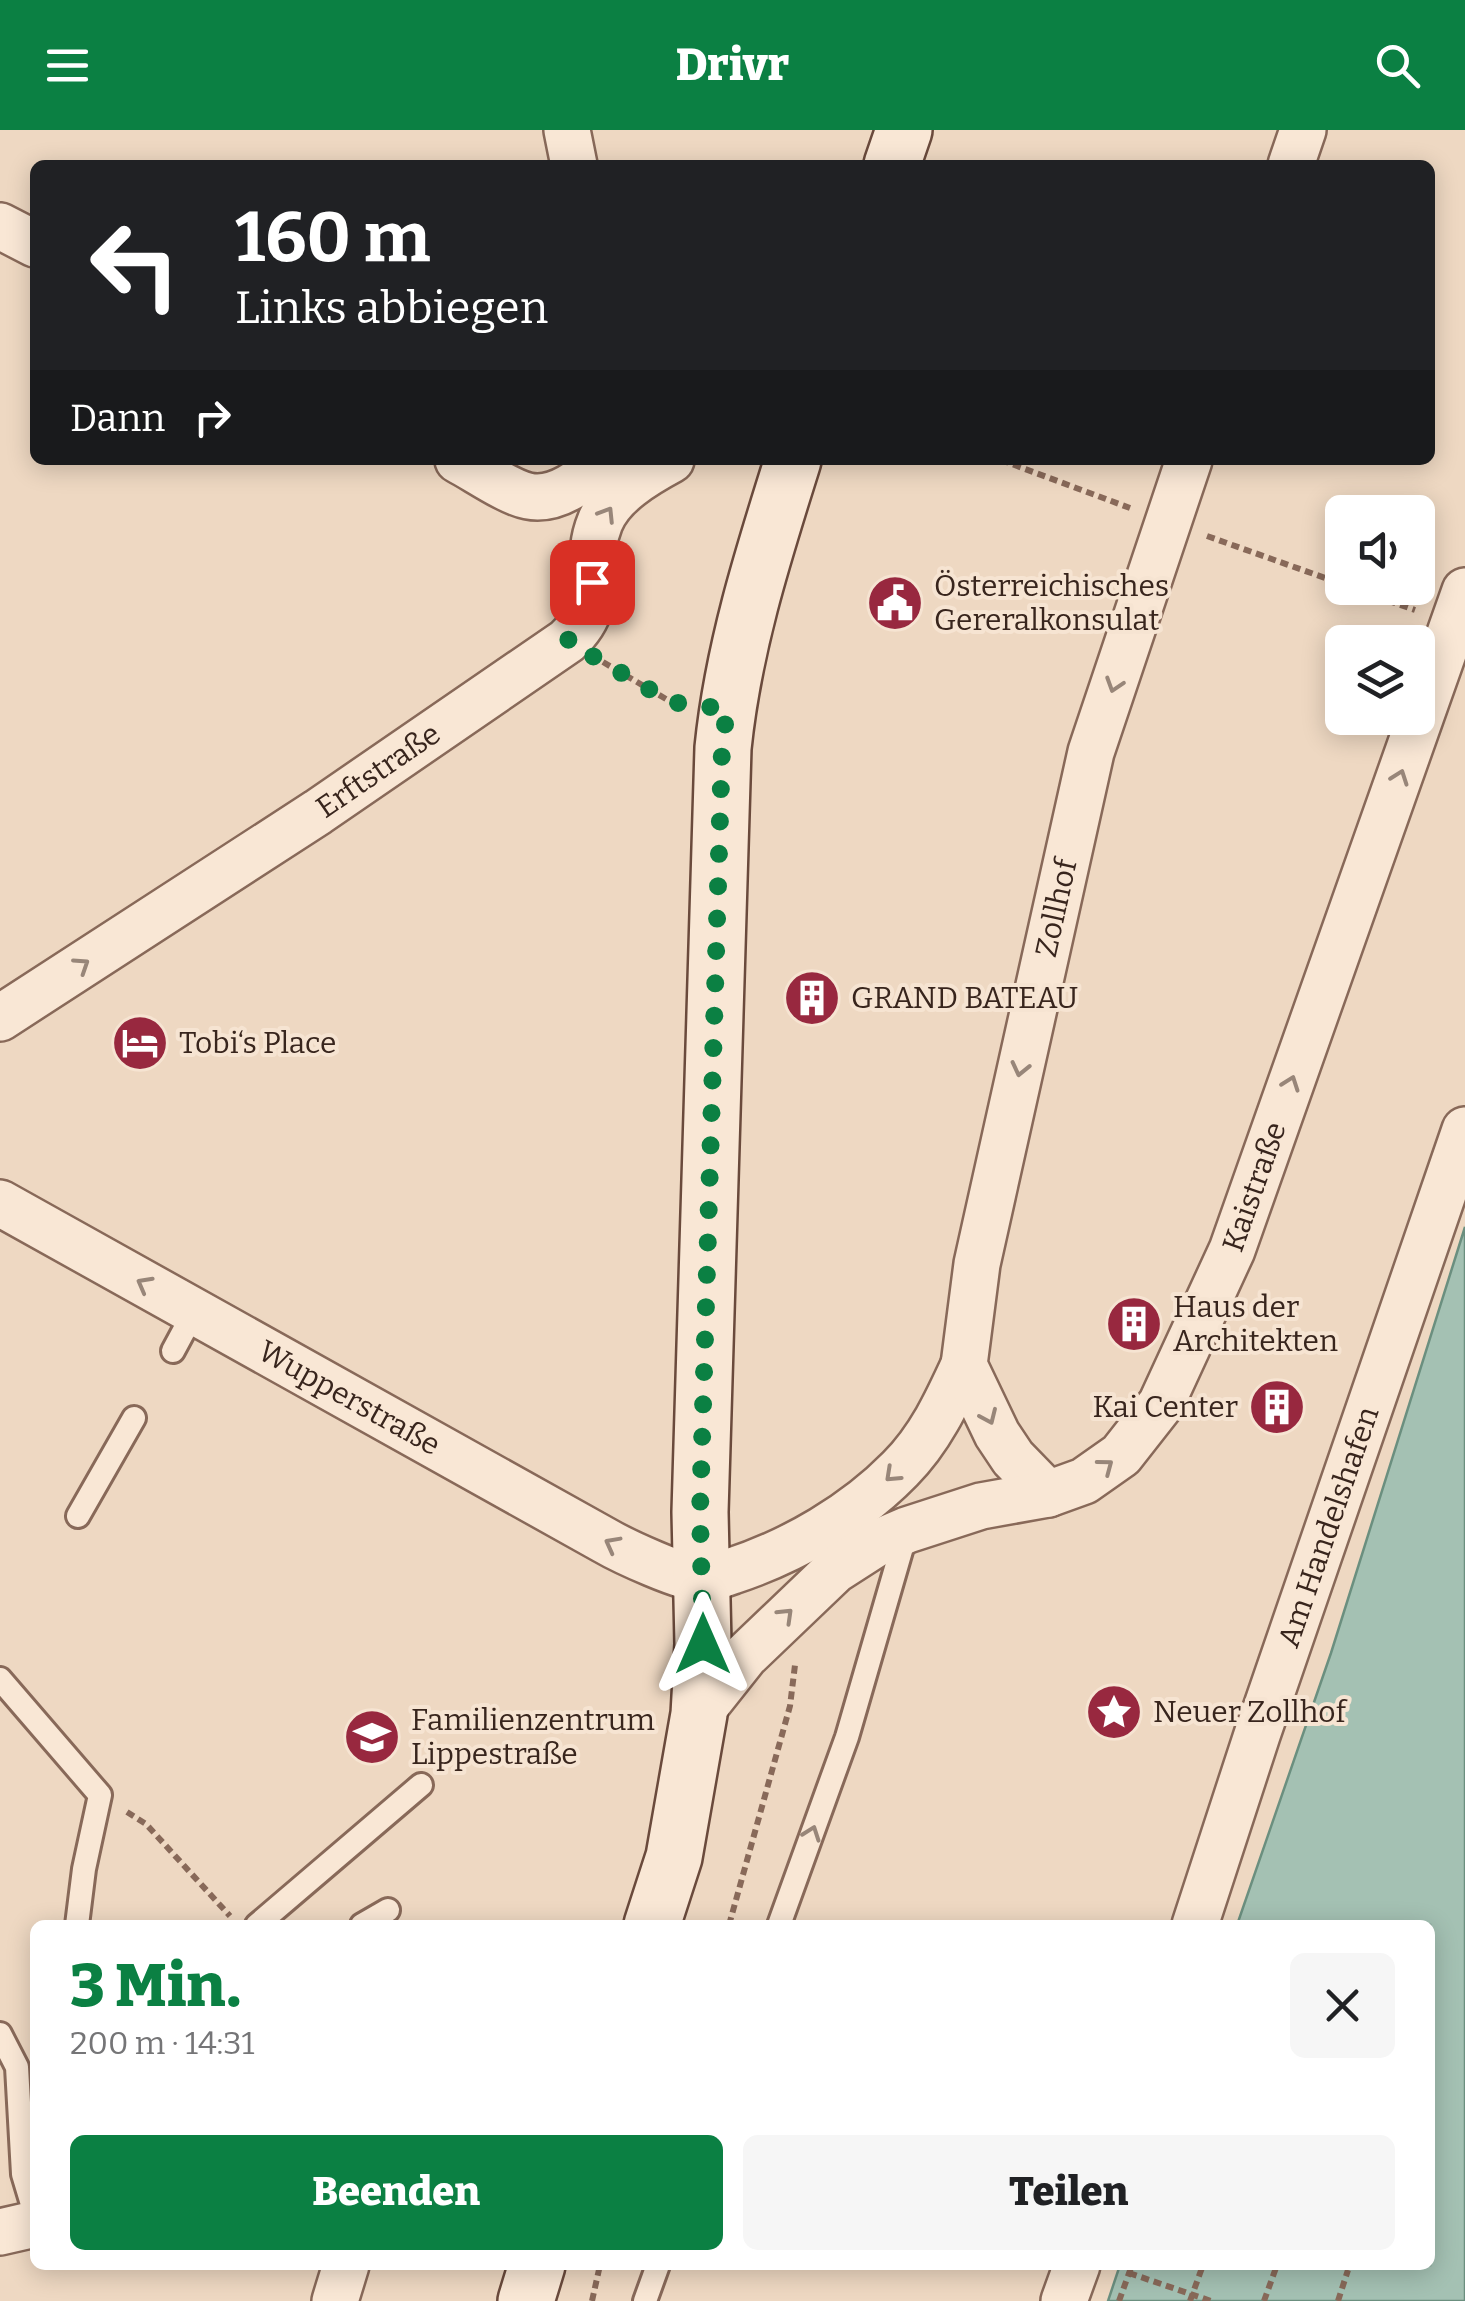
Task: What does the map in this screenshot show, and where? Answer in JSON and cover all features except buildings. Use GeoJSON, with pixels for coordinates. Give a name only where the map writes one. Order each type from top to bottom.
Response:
{"type":"FeatureCollection","features":[{"type":"Feature","properties":{"kind":"street"},"geometry":{"type":"LineString","coordinates":[[567,130],[573,160]]}},
{"type":"Feature","properties":{"kind":"street"},"geometry":{"type":"LineString","coordinates":[[894,160],[904,130]]}},
{"type":"Feature","properties":{"kind":"street"},"geometry":{"type":"LineString","coordinates":[[1293,160],[1303,130]]}},
{"type":"Feature","properties":{"kind":"street"},"geometry":{"type":"LineString","coordinates":[[0,226],[30,241]]}},
{"type":"Feature","properties":{"kind":"street"},"geometry":{"type":"LineString","coordinates":[[468,465],[528,496],[550,495],[574,486],[599,465]]}},
{"type":"Feature","properties":{"kind":"street","name":"Erftstraße"},"geometry":{"type":"LineString","coordinates":[[0,1018],[318,812],[567,641],[591,611],[596,536],[607,509],[630,486],[663,465]]}},
{"type":"Feature","properties":{"kind":"street"},"geometry":{"type":"LineString","coordinates":[[654,1920],[674,1857],[699,1714],[700,1493],[722,748],[749,604],[791,465]]}},
{"type":"Feature","properties":{"kind":"street","name":"Zollhof"},"geometry":{"type":"LineString","coordinates":[[702,1579],[767,1560],[881,1486],[932,1430],[964,1365],[977,1264],[1091,752],[1187,465]]}},
{"type":"Feature","properties":{"kind":"street","name":"Kaistraße"},"geometry":{"type":"LineString","coordinates":[[699,1714],[745,1656],[816,1586],[876,1543],[980,1506],[1048,1494],[1084,1481],[1120,1455],[1161,1404],[1232,1250],[1459,608]]}},
{"type":"Feature","properties":{"kind":"street","name":"Am Handelshafen"},"geometry":{"type":"LineString","coordinates":[[1198,1920],[1257,1735],[1465,1130]]}},
{"type":"Feature","properties":{"kind":"street","name":"Wupperstraße"},"geometry":{"type":"LineString","coordinates":[[0,1204],[619,1548],[702,1579]]}},
{"type":"Feature","properties":{"kind":"street"},"geometry":{"type":"LineString","coordinates":[[964,1365],[997,1434],[1013,1458],[1048,1494]]}},
{"type":"Feature","properties":{"kind":"street"},"geometry":{"type":"LineString","coordinates":[[0,2232],[30,2225]]}},
{"type":"Feature","properties":{"kind":"street"},"geometry":{"type":"LineString","coordinates":[[335,2301],[344,2270]]}},
{"type":"Feature","properties":{"kind":"street"},"geometry":{"type":"LineString","coordinates":[[526,2301],[536,2270]]}},
{"type":"Feature","properties":{"kind":"street"},"geometry":{"type":"LineString","coordinates":[[1064,2301],[1075,2270]]}},
{"type":"Feature","properties":{"kind":"lane"},"geometry":{"type":"LineString","coordinates":[[172,1351],[194,1312]]}},
{"type":"Feature","properties":{"kind":"lane"},"geometry":{"type":"LineString","coordinates":[[78,1516],[134,1418]]}},
{"type":"Feature","properties":{"kind":"lane"},"geometry":{"type":"LineString","coordinates":[[781,1920],[846,1737],[907,1530]]}},
{"type":"Feature","properties":{"kind":"lane"},"geometry":{"type":"LineString","coordinates":[[0,1679],[100,1796],[84,1869],[79,1920]]}},
{"type":"Feature","properties":{"kind":"lane"},"geometry":{"type":"LineString","coordinates":[[263,1920],[422,1785]]}},
{"type":"Feature","properties":{"kind":"lane"},"geometry":{"type":"LineString","coordinates":[[371,1920],[388,1910]]}},
{"type":"Feature","properties":{"kind":"lane"},"geometry":{"type":"LineString","coordinates":[[0,2034],[17,2067],[23,2174],[30,2197]]}},
{"type":"Feature","properties":{"kind":"lane"},"geometry":{"type":"LineString","coordinates":[[646,2301],[656,2270]]}},
{"type":"Feature","properties":{"kind":"path"},"geometry":{"type":"LineString","coordinates":[[567,641],[671,702],[727,709]]}},
{"type":"Feature","properties":{"kind":"path"},"geometry":{"type":"LineString","coordinates":[[730,1920],[790,1706],[797,1652]]}},
{"type":"Feature","properties":{"kind":"path"},"geometry":{"type":"LineString","coordinates":[[100,1796],[146,1824],[233,1920]]}},
{"type":"Feature","properties":{"kind":"path"},"geometry":{"type":"LineString","coordinates":[[592,2301],[599,2270]]}},
{"type":"Feature","properties":{"kind":"path"},"geometry":{"type":"LineString","coordinates":[[1119,2301],[1130,2270]]}},
{"type":"Feature","properties":{"kind":"path"},"geometry":{"type":"LineString","coordinates":[[1132,2270],[1191,2298],[1211,2301]]}},
{"type":"Feature","properties":{"kind":"path"},"geometry":{"type":"LineString","coordinates":[[1191,2298],[1201,2270]]}},
{"type":"Feature","properties":{"kind":"path"},"geometry":{"type":"LineString","coordinates":[[1264,2301],[1275,2270]]}},
{"type":"Feature","properties":{"kind":"path"},"geometry":{"type":"LineString","coordinates":[[1338,2301],[1348,2270]]}},
{"type":"Feature","properties":{"kind":"shaded area"},"geometry":{"type":"Polygon","coordinates":[[[1465,1227],[1465,2301],[1108,2301],[1118,2270],[1435,2270],[1435,1920],[1239,1920],[1331,1653],[1465,1227]]]}},
{"type":"Feature","properties":{"kind":"place","name":"Österreichisches Gereralkonsulat"},"geometry":{"type":"Point","coordinates":[895,603]}},
{"type":"Feature","properties":{"kind":"place","name":"GRAND BATEAU"},"geometry":{"type":"Point","coordinates":[812,998]}},
{"type":"Feature","properties":{"kind":"place","name":"Tobi‘s Place"},"geometry":{"type":"Point","coordinates":[140,1043]}},
{"type":"Feature","properties":{"kind":"place","name":"Haus der Architekten"},"geometry":{"type":"Point","coordinates":[1134,1324]}},
{"type":"Feature","properties":{"kind":"place","name":"Kai Center"},"geometry":{"type":"Point","coordinates":[1277,1407]}},
{"type":"Feature","properties":{"kind":"place","name":"Neuer Zollhof"},"geometry":{"type":"Point","coordinates":[1114,1712]}},
{"type":"Feature","properties":{"kind":"place","name":"Familienzentrum Lippestraße"},"geometry":{"type":"Point","coordinates":[372,1737]}},
{"type":"Feature","properties":{"kind":"route"},"geometry":{"type":"LineString","coordinates":[[592,582],[591,611],[567,641],[671,702],[727,709],[722,748],[700,1512],[703,1644]]}}]}
